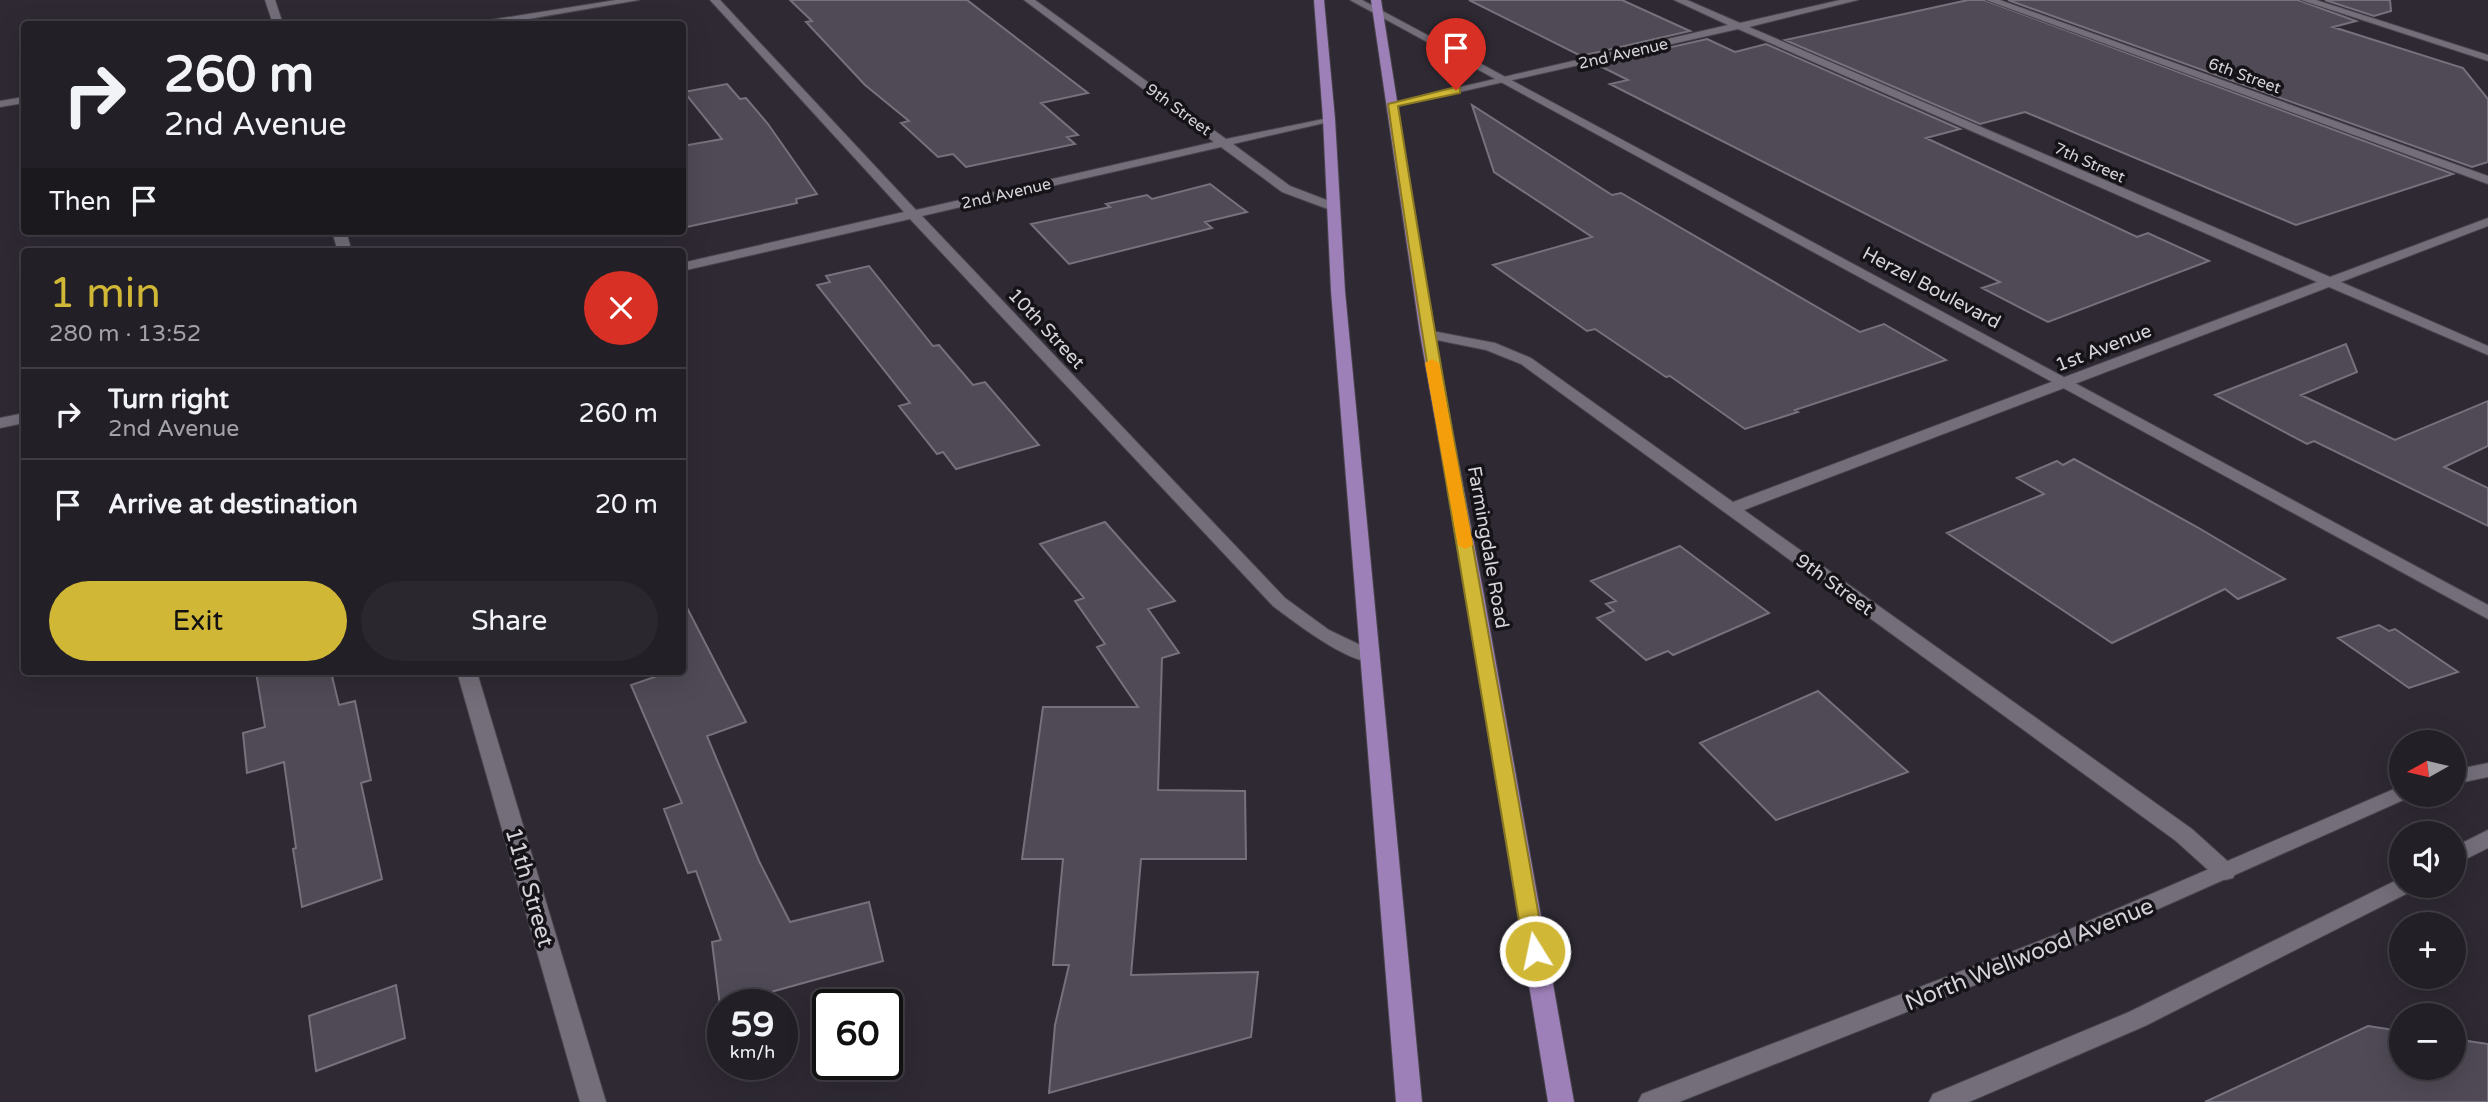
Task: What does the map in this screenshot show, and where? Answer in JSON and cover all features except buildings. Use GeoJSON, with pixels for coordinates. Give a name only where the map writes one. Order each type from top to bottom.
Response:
{"type":"FeatureCollection","features":[{"type":"Feature","properties":{"kind":"main road"},"geometry":{"type":"LineString","coordinates":[[1319,0],[1333,208],[1409,1102]]}},
{"type":"Feature","properties":{"kind":"main road","name":"Farmingdale Road"},"geometry":{"type":"LineString","coordinates":[[1376,0],[1427,334],[1474,590],[1561,1102]]}},
{"type":"Feature","properties":{"kind":"street"},"geometry":{"type":"LineString","coordinates":[[270,0],[277,21]]}},
{"type":"Feature","properties":{"kind":"street"},"geometry":{"type":"LineString","coordinates":[[503,21],[634,0]]}},
{"type":"Feature","properties":{"kind":"street","name":"10th Street"},"geometry":{"type":"LineString","coordinates":[[715,0],[1279,602],[1322,634],[1370,657]]}},
{"type":"Feature","properties":{"kind":"street","name":"9th Street"},"geometry":{"type":"LineString","coordinates":[[1029,0],[1286,189],[1333,208]]}},
{"type":"Feature","properties":{"kind":"street","name":"Herzel Boulevard"},"geometry":{"type":"LineString","coordinates":[[1355,0],[2488,613]]}},
{"type":"Feature","properties":{"kind":"street","name":"7th Street"},"geometry":{"type":"LineString","coordinates":[[1679,0],[2488,351]]}},
{"type":"Feature","properties":{"kind":"street","name":"2nd Avenue"},"geometry":{"type":"LineString","coordinates":[[1393,104],[1853,0]]}},
{"type":"Feature","properties":{"kind":"street","name":"6th Street"},"geometry":{"type":"LineString","coordinates":[[1991,0],[2488,180]]}},
{"type":"Feature","properties":{"kind":"street"},"geometry":{"type":"LineString","coordinates":[[2305,0],[2488,58]]}},
{"type":"Feature","properties":{"kind":"street"},"geometry":{"type":"LineString","coordinates":[[0,103],[21,100]]}},
{"type":"Feature","properties":{"kind":"street","name":"2nd Avenue"},"geometry":{"type":"LineString","coordinates":[[686,266],[1329,119]]}},
{"type":"Feature","properties":{"kind":"street","name":"1st Avenue"},"geometry":{"type":"LineString","coordinates":[[1731,509],[2488,222]]}},
{"type":"Feature","properties":{"kind":"street","name":"9th Street"},"geometry":{"type":"LineString","coordinates":[[1427,334],[1490,346],[1527,361],[2152,812],[2225,872]]}},
{"type":"Feature","properties":{"kind":"street"},"geometry":{"type":"LineString","coordinates":[[0,423],[21,419]]}},
{"type":"Feature","properties":{"kind":"street","name":"11th Street"},"geometry":{"type":"LineString","coordinates":[[468,675],[593,1102]]}},
{"type":"Feature","properties":{"kind":"street"},"geometry":{"type":"LineString","coordinates":[[2466,775],[2488,770]]}},
{"type":"Feature","properties":{"kind":"street","name":"North Wellwood Avenue"},"geometry":{"type":"LineString","coordinates":[[1651,1102],[1977,976],[2225,872],[2389,798]]}},
{"type":"Feature","properties":{"kind":"street"},"geometry":{"type":"LineString","coordinates":[[2466,850],[2488,838]]}},
{"type":"Feature","properties":{"kind":"street"},"geometry":{"type":"LineString","coordinates":[[1942,1102],[2137,1019],[2389,893]]}},
{"type":"Feature","properties":{"kind":"slow traffic"},"geometry":{"type":"LineString","coordinates":[[1432,363],[1465,545]]}},
{"type":"Feature","properties":{"kind":"route"},"geometry":{"type":"LineString","coordinates":[[1456,90],[1393,104],[1427,334],[1474,590],[1535,951]]}}]}
